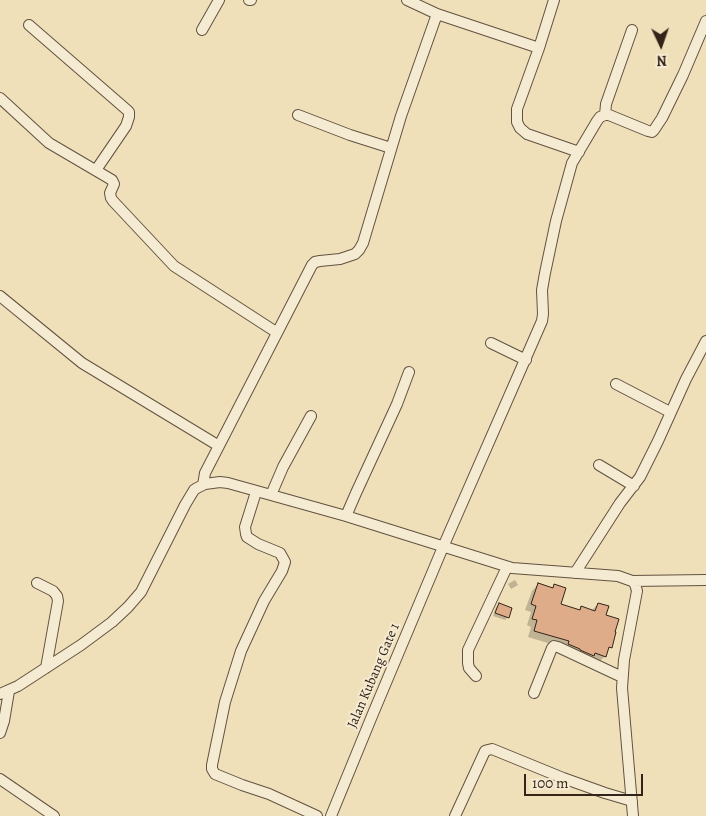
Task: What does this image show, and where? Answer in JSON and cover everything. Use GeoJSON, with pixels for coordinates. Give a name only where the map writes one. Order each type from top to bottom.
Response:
{"type":"FeatureCollection","features":[{"type":"Feature","properties":{"kind":"street"},"geometry":{"type":"LineString","coordinates":[[202,30],[219,0]]}},
{"type":"Feature","properties":{"kind":"street"},"geometry":{"type":"LineString","coordinates":[[406,0],[437,14],[539,48]]}},
{"type":"Feature","properties":{"kind":"street"},"geometry":{"type":"LineString","coordinates":[[554,0],[517,109],[517,122],[520,128],[527,134],[579,152]]}},
{"type":"Feature","properties":{"kind":"street"},"geometry":{"type":"LineString","coordinates":[[203,485],[205,473],[312,264],[320,261],[347,258],[360,250],[401,116],[437,14]]}},
{"type":"Feature","properties":{"kind":"street"},"geometry":{"type":"LineString","coordinates":[[632,30],[606,104],[605,115],[652,132],[662,118],[683,75],[706,20]]}},
{"type":"Feature","properties":{"kind":"street"},"geometry":{"type":"LineString","coordinates":[[29,25],[129,112],[126,126],[96,170]]}},
{"type":"Feature","properties":{"kind":"street"},"geometry":{"type":"LineString","coordinates":[[0,98],[49,143],[112,180],[114,184],[110,193],[113,201],[170,263],[276,332]]}},
{"type":"Feature","properties":{"kind":"street"},"geometry":{"type":"LineString","coordinates":[[298,115],[391,148]]}},
{"type":"Feature","properties":{"kind":"street","name":"Jalan Kubang Gate 1"},"geometry":{"type":"LineString","coordinates":[[331,816],[443,547],[542,322],[543,282],[554,230],[572,164],[597,121],[605,115]]}},
{"type":"Feature","properties":{"kind":"street"},"geometry":{"type":"LineString","coordinates":[[0,296],[82,362],[219,446]]}},
{"type":"Feature","properties":{"kind":"street"},"geometry":{"type":"LineString","coordinates":[[575,573],[620,503],[648,464],[692,365],[706,341]]}},
{"type":"Feature","properties":{"kind":"street"},"geometry":{"type":"LineString","coordinates":[[491,343],[526,360]]}},
{"type":"Feature","properties":{"kind":"street"},"geometry":{"type":"LineString","coordinates":[[346,516],[397,404],[409,372]]}},
{"type":"Feature","properties":{"kind":"street"},"geometry":{"type":"LineString","coordinates":[[616,384],[670,412]]}},
{"type":"Feature","properties":{"kind":"street"},"geometry":{"type":"LineString","coordinates":[[271,495],[282,467],[311,416]]}},
{"type":"Feature","properties":{"kind":"street"},"geometry":{"type":"LineString","coordinates":[[599,465],[634,486]]}},
{"type":"Feature","properties":{"kind":"street"},"geometry":{"type":"LineString","coordinates":[[0,733],[4,721],[4,693],[81,645],[112,622],[128,607],[141,592],[190,497],[197,488],[203,485],[220,482],[228,483],[346,516],[522,570],[618,576],[632,580],[706,580]]}},
{"type":"Feature","properties":{"kind":"street"},"geometry":{"type":"LineString","coordinates":[[256,492],[245,527],[246,534],[258,544],[280,553],[285,562],[282,571],[264,601],[241,651],[225,702],[212,769],[215,774],[269,794],[317,816]]}},
{"type":"Feature","properties":{"kind":"street"},"geometry":{"type":"LineString","coordinates":[[476,676],[469,668],[468,650],[508,567]]}},
{"type":"Feature","properties":{"kind":"street"},"geometry":{"type":"LineString","coordinates":[[632,580],[637,591],[622,677],[622,700],[633,816]]}},
{"type":"Feature","properties":{"kind":"street"},"geometry":{"type":"LineString","coordinates":[[37,583],[53,591],[58,601],[46,668]]}},
{"type":"Feature","properties":{"kind":"street"},"geometry":{"type":"LineString","coordinates":[[534,693],[554,646],[622,677]]}},
{"type":"Feature","properties":{"kind":"street"},"geometry":{"type":"LineString","coordinates":[[455,816],[486,751],[492,749],[563,778],[632,801]]}},
{"type":"Feature","properties":{"kind":"street"},"geometry":{"type":"LineString","coordinates":[[0,779],[54,816]]}},
{"type":"Feature","properties":{"kind":"building"},"geometry":{"type":"Polygon","coordinates":[[[538,583],[553,588],[554,584],[566,588],[561,604],[580,610],[581,606],[595,611],[598,603],[609,606],[606,615],[619,619],[612,648],[609,647],[606,657],[595,653],[594,656],[568,644],[569,641],[534,631],[537,620],[532,619],[536,606],[531,604],[538,583]]]}},
{"type":"Feature","properties":{"kind":"building"},"geometry":{"type":"Polygon","coordinates":[[[499,603],[512,608],[509,618],[495,613],[499,603]]]}}]}
